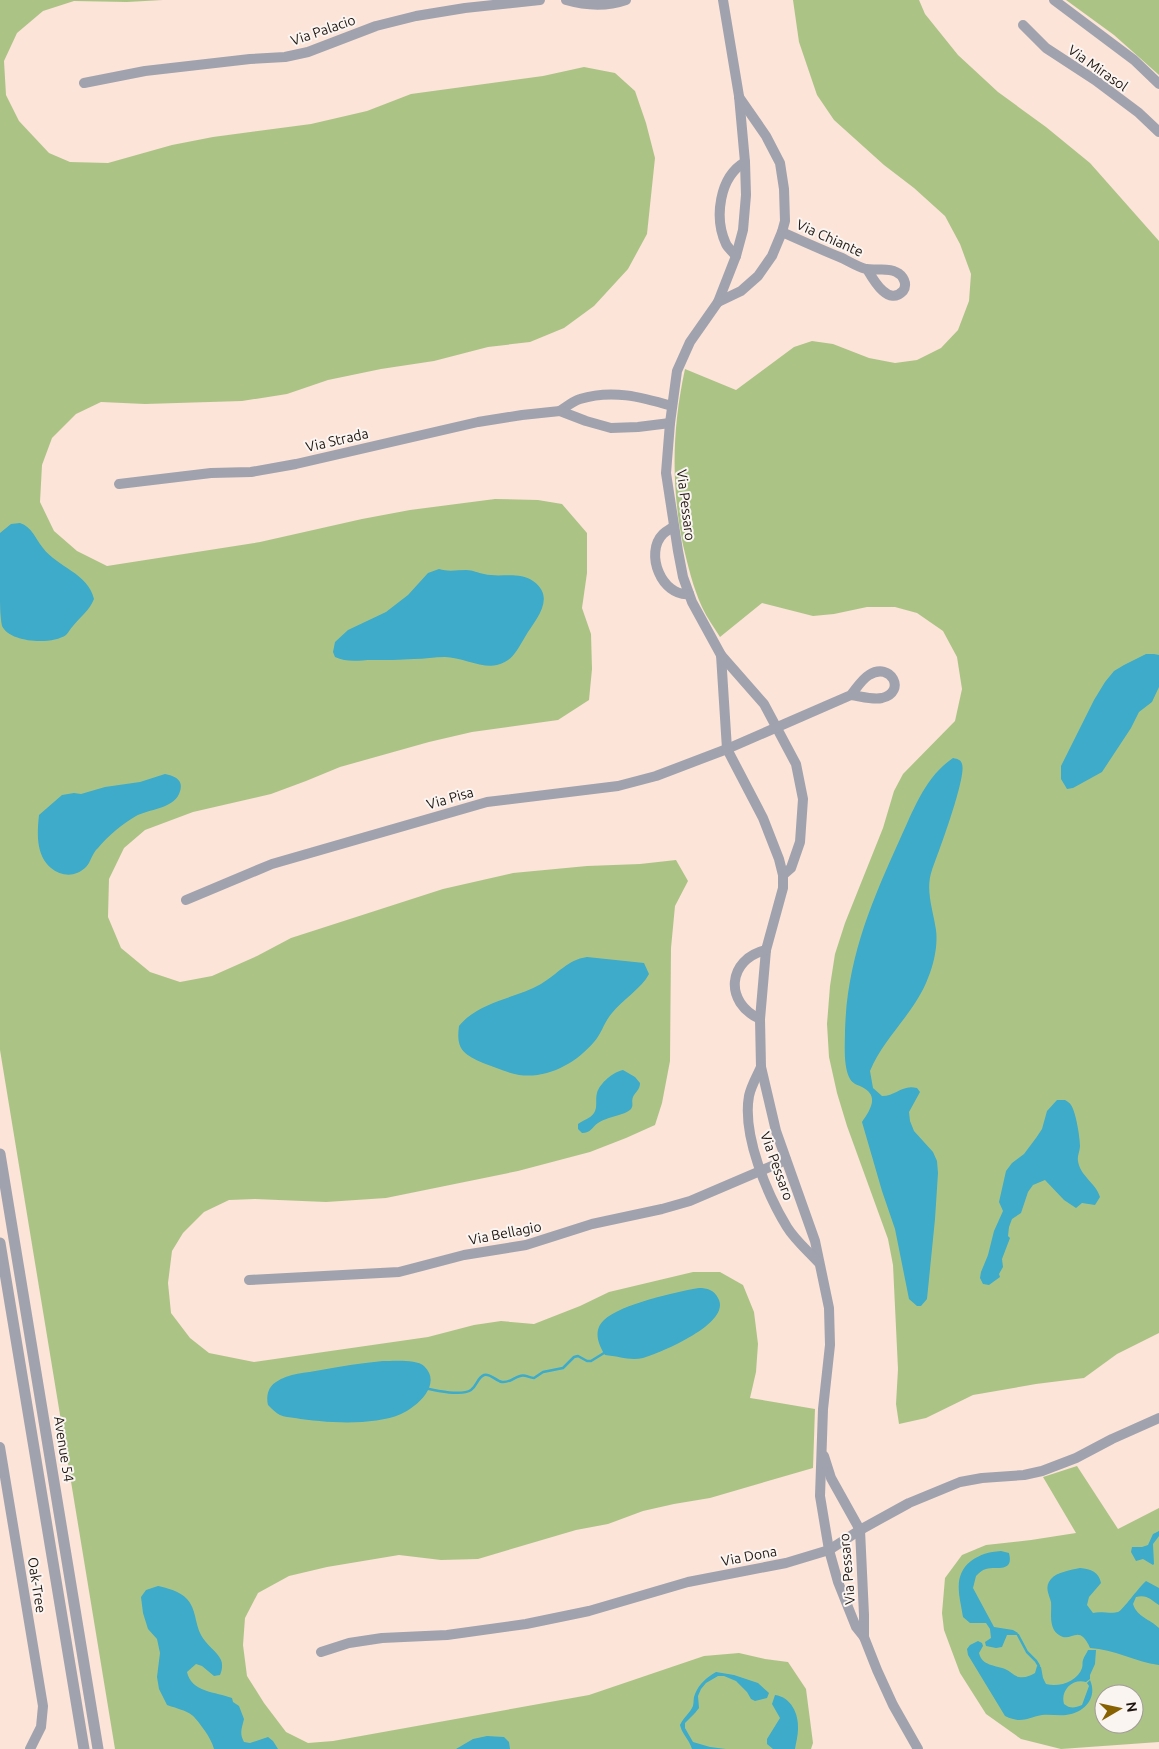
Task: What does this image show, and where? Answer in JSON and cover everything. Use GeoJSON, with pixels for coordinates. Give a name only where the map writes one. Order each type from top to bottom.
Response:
{"type":"FeatureCollection","features":[{"type":"Feature","properties":{"kind":"street","name":"Via Palacio"},"geometry":{"type":"LineString","coordinates":[[84,83],[145,71],[285,57],[308,52],[376,26],[416,16],[465,8],[540,0]]}},
{"type":"Feature","properties":{"kind":"street"},"geometry":{"type":"LineString","coordinates":[[566,0],[583,5],[604,6],[626,0]]}},
{"type":"Feature","properties":{"kind":"street","name":"Via Pessaro"},"geometry":{"type":"LineString","coordinates":[[723,0],[739,96],[745,162],[744,230],[718,302],[686,349],[676,371],[666,473],[673,527],[683,577],[689,594],[721,655],[764,704],[796,764],[803,799],[800,842],[791,868],[783,875]]}},
{"type":"Feature","properties":{"kind":"street"},"geometry":{"type":"LineString","coordinates":[[1054,0],[1134,60],[1159,84]]}},
{"type":"Feature","properties":{"kind":"street","name":"Via Mirasol"},"geometry":{"type":"LineString","coordinates":[[1023,25],[1046,48],[1095,80],[1139,113],[1159,132]]}},
{"type":"Feature","properties":{"kind":"street","name":"Via Pessaro"},"geometry":{"type":"LineString","coordinates":[[718,302],[741,291],[758,276],[772,256],[785,221],[784,189],[780,164],[766,136],[739,96]]}},
{"type":"Feature","properties":{"kind":"street"},"geometry":{"type":"LineString","coordinates":[[736,256],[727,246],[721,230],[720,208],[726,185],[736,167],[745,162]]}},
{"type":"Feature","properties":{"kind":"street","name":"Via Chiante"},"geometry":{"type":"LineString","coordinates":[[782,232],[867,269]]}},
{"type":"Feature","properties":{"kind":"street","name":"Via Strada"},"geometry":{"type":"LineString","coordinates":[[560,411],[578,399],[604,394],[634,395],[672,406]]}},
{"type":"Feature","properties":{"kind":"street","name":"Via Strada"},"geometry":{"type":"LineString","coordinates":[[119,484],[211,473],[251,472],[296,464],[478,422],[522,415],[560,411],[611,428],[670,423]]}},
{"type":"Feature","properties":{"kind":"street"},"geometry":{"type":"LineString","coordinates":[[673,527],[662,534],[656,552],[656,563],[662,580],[670,588],[683,594],[689,594]]}},
{"type":"Feature","properties":{"kind":"street","name":"Via Pessaro"},"geometry":{"type":"LineString","coordinates":[[721,655],[728,749],[763,818],[779,859],[783,875],[783,888],[766,950],[760,1019],[761,1067],[776,1131],[815,1241],[828,1308],[830,1345],[822,1409],[820,1496],[829,1550],[846,1604],[856,1626],[864,1637],[876,1670],[893,1705],[918,1749]]}},
{"type":"Feature","properties":{"kind":"street","name":"Via Pisa"},"geometry":{"type":"LineString","coordinates":[[186,900],[272,864],[465,807],[487,802],[618,786],[656,776],[728,749],[851,695]]}},
{"type":"Feature","properties":{"kind":"street"},"geometry":{"type":"LineString","coordinates":[[760,1019],[742,1007],[737,996],[735,975],[749,956],[766,950]]}},
{"type":"Feature","properties":{"kind":"street","name":"Via Pessaro"},"geometry":{"type":"LineString","coordinates":[[761,1067],[749,1095],[747,1120],[751,1143],[770,1194],[788,1228],[819,1264]]}},
{"type":"Feature","properties":{"kind":"street","name":"Avenue 54"},"geometry":{"type":"LineString","coordinates":[[0,1154],[98,1749]]}},
{"type":"Feature","properties":{"kind":"street","name":"Via Bellagio"},"geometry":{"type":"LineString","coordinates":[[249,1280],[399,1272],[464,1255],[526,1246],[592,1224],[690,1201],[761,1169],[786,1160]]}},
{"type":"Feature","properties":{"kind":"street"},"geometry":{"type":"LineString","coordinates":[[0,1243],[84,1749]]}},
{"type":"Feature","properties":{"kind":"street","name":"Via Dona"},"geometry":{"type":"LineString","coordinates":[[320,1652],[349,1643],[382,1638],[447,1635],[526,1624],[589,1611],[688,1582],[786,1563],[829,1550],[860,1530],[909,1504],[960,1482],[982,1478],[1024,1475],[1042,1471],[1076,1458],[1159,1418]]}},
{"type":"Feature","properties":{"kind":"street","name":"Via Pessaro"},"geometry":{"type":"LineString","coordinates":[[821,1446],[831,1478],[860,1530],[864,1637]]}},
{"type":"Feature","properties":{"kind":"street","name":"Oak-Tree"},"geometry":{"type":"LineString","coordinates":[[0,1447],[43,1706],[41,1728],[30,1749]]}},
{"type":"Feature","properties":{"kind":"green space"},"geometry":{"type":"Polygon","coordinates":[[[0,0],[163,0],[127,2],[74,1],[43,11],[17,33],[4,61],[6,95],[19,121],[49,153],[70,162],[108,163],[172,145],[213,137],[311,124],[367,111],[411,94],[543,76],[584,67],[615,73],[635,91],[655,158],[647,234],[628,269],[594,306],[564,328],[530,342],[488,347],[434,361],[328,380],[287,394],[242,401],[145,404],[101,402],[76,414],[52,438],[42,465],[40,502],[54,531],[77,551],[107,566],[260,542],[410,510],[495,499],[538,500],[562,504],[587,533],[587,573],[582,608],[591,634],[592,669],[589,700],[558,720],[472,732],[429,742],[340,767],[271,794],[193,812],[145,830],[124,848],[109,879],[108,917],[121,948],[150,972],[180,982],[212,976],[291,938],[443,889],[513,873],[676,860],[688,881],[675,906],[671,948],[670,1061],[662,1103],[655,1125],[590,1152],[518,1171],[386,1198],[326,1202],[255,1199],[229,1200],[204,1212],[183,1233],[172,1251],[168,1283],[171,1313],[190,1338],[209,1353],[254,1362],[428,1337],[474,1325],[501,1321],[534,1324],[609,1292],[693,1272],[720,1272],[743,1285],[754,1312],[758,1344],[756,1372],[750,1398],[815,1409],[813,1468],[710,1498],[643,1511],[608,1524],[576,1530],[478,1559],[441,1560],[399,1555],[327,1567],[289,1576],[258,1593],[245,1618],[243,1645],[247,1676],[286,1732],[308,1743],[333,1741],[589,1695],[704,1656],[739,1653],[788,1662],[806,1689],[813,1743],[811,1749],[115,1749],[0,1050],[0,0]]]}},
{"type":"Feature","properties":{"kind":"green space"},"geometry":{"type":"Polygon","coordinates":[[[793,0],[919,0],[925,14],[958,55],[998,92],[1046,127],[1090,163],[1159,241],[1159,1333],[1117,1354],[1084,1378],[973,1395],[926,1418],[899,1424],[896,1404],[898,1369],[893,1265],[888,1239],[837,1093],[829,1057],[827,1024],[835,954],[845,923],[883,828],[894,791],[903,774],[955,721],[962,689],[957,657],[943,631],[917,613],[895,607],[867,607],[813,616],[762,603],[720,637],[706,615],[699,599],[683,545],[676,501],[675,435],[685,369],[736,390],[794,347],[812,341],[833,344],[869,358],[895,363],[917,360],[941,348],[958,330],[969,301],[971,274],[960,244],[945,216],[834,120],[817,95],[799,42],[793,0]]]}},
{"type":"Feature","properties":{"kind":"green space"},"geometry":{"type":"Polygon","coordinates":[[[1066,0],[1159,0],[1159,75],[1114,35],[1066,0]]]}},
{"type":"Feature","properties":{"kind":"green space"},"geometry":{"type":"Polygon","coordinates":[[[1077,1466],[1118,1529],[1159,1508],[1159,1742],[1061,1749],[1021,1739],[986,1714],[960,1673],[944,1630],[942,1613],[945,1578],[962,1555],[986,1545],[1076,1533],[1043,1477],[1077,1466]]]}},
{"type":"Feature","properties":{"kind":"water"},"geometry":{"type":"Polygon","coordinates":[[[20,523],[30,530],[49,555],[79,576],[91,590],[94,599],[92,603],[67,634],[60,638],[42,641],[22,639],[6,632],[2,626],[0,604],[0,533],[11,524],[20,523]]]}},
{"type":"Feature","properties":{"kind":"water"},"geometry":{"type":"Polygon","coordinates":[[[439,569],[449,571],[469,570],[490,575],[522,576],[533,581],[540,588],[544,602],[542,609],[511,658],[491,666],[445,657],[354,661],[335,657],[333,652],[335,642],[348,630],[386,612],[408,595],[428,573],[439,569]]]}},
{"type":"Feature","properties":{"kind":"water"},"geometry":{"type":"Polygon","coordinates":[[[1146,654],[1159,655],[1159,687],[1152,702],[1139,712],[1131,728],[1102,772],[1073,788],[1067,789],[1061,779],[1061,766],[1094,700],[1114,671],[1146,654]]]}},
{"type":"Feature","properties":{"kind":"water"},"geometry":{"type":"Polygon","coordinates":[[[953,758],[959,760],[962,764],[960,783],[929,885],[936,936],[934,961],[922,991],[908,1014],[883,1047],[870,1071],[873,1088],[882,1096],[912,1087],[917,1088],[920,1092],[909,1112],[910,1121],[914,1131],[933,1152],[937,1161],[935,1219],[927,1299],[921,1306],[917,1306],[909,1299],[895,1229],[862,1122],[872,1103],[871,1095],[850,1079],[846,1068],[845,1031],[850,980],[862,932],[879,886],[921,794],[935,774],[953,758]]]}},
{"type":"Feature","properties":{"kind":"water"},"geometry":{"type":"Polygon","coordinates":[[[165,774],[173,776],[180,782],[181,789],[176,799],[166,806],[136,816],[120,826],[96,850],[88,865],[78,873],[69,875],[60,873],[46,863],[40,851],[39,815],[62,795],[81,794],[105,787],[140,782],[165,774]]]}},
{"type":"Feature","properties":{"kind":"water"},"geometry":{"type":"Polygon","coordinates":[[[587,957],[644,963],[649,974],[642,984],[612,1013],[597,1039],[579,1057],[551,1072],[530,1076],[519,1075],[483,1063],[465,1053],[460,1045],[458,1034],[459,1026],[467,1018],[487,1006],[541,984],[568,964],[587,957]]]}},
{"type":"Feature","properties":{"kind":"water"},"geometry":{"type":"Polygon","coordinates":[[[623,1070],[635,1077],[640,1083],[633,1097],[631,1109],[602,1121],[589,1131],[582,1133],[578,1129],[578,1124],[591,1117],[594,1113],[597,1093],[601,1085],[611,1076],[623,1070]]]}},
{"type":"Feature","properties":{"kind":"water"},"geometry":{"type":"Polygon","coordinates":[[[1057,1100],[1066,1100],[1073,1108],[1079,1137],[1079,1166],[1100,1197],[1095,1205],[1082,1203],[1076,1208],[1064,1200],[1045,1180],[1033,1185],[1028,1192],[1021,1213],[1012,1219],[1009,1227],[1008,1236],[1010,1238],[1002,1259],[1003,1267],[999,1274],[1000,1277],[989,1285],[983,1284],[980,1278],[981,1272],[988,1255],[994,1231],[1003,1211],[999,1202],[1006,1171],[1012,1163],[1024,1154],[1036,1138],[1042,1129],[1047,1111],[1057,1100]]]}},
{"type":"Feature","properties":{"kind":"water"},"geometry":{"type":"Polygon","coordinates":[[[699,1288],[712,1291],[718,1298],[720,1308],[715,1317],[705,1327],[664,1350],[643,1358],[629,1359],[605,1355],[600,1346],[598,1333],[601,1324],[612,1314],[635,1304],[699,1288]]]}},
{"type":"Feature","properties":{"kind":"water"},"geometry":{"type":"Polygon","coordinates":[[[383,1361],[416,1362],[424,1366],[429,1373],[431,1380],[426,1394],[414,1406],[401,1414],[390,1418],[364,1422],[320,1421],[282,1416],[268,1405],[269,1389],[276,1382],[286,1377],[383,1361]]]}},
{"type":"Feature","properties":{"kind":"water"},"geometry":{"type":"Polygon","coordinates":[[[1159,1531],[1159,1536],[1153,1544],[1154,1564],[1143,1559],[1136,1561],[1131,1552],[1132,1547],[1148,1545],[1153,1534],[1159,1531]]]}},
{"type":"Feature","properties":{"kind":"water"},"geometry":{"type":"Polygon","coordinates":[[[1001,1551],[1009,1553],[1009,1564],[1004,1567],[990,1568],[982,1571],[976,1576],[973,1588],[994,1627],[1013,1630],[1018,1633],[1017,1635],[1007,1635],[1002,1647],[996,1648],[986,1646],[985,1642],[991,1638],[990,1629],[986,1623],[970,1623],[963,1617],[959,1594],[959,1580],[961,1573],[971,1561],[985,1554],[1001,1551]]]}},
{"type":"Feature","properties":{"kind":"water"},"geometry":{"type":"Polygon","coordinates":[[[1080,1568],[1094,1572],[1100,1579],[1101,1583],[1089,1597],[1087,1605],[1093,1613],[1118,1612],[1146,1581],[1159,1588],[1159,1605],[1143,1596],[1136,1597],[1133,1604],[1137,1612],[1159,1628],[1159,1665],[1090,1648],[1082,1636],[1063,1637],[1056,1632],[1051,1620],[1049,1582],[1057,1575],[1080,1568]]]}},
{"type":"Feature","properties":{"kind":"water"},"geometry":{"type":"Polygon","coordinates":[[[158,1586],[177,1592],[187,1599],[192,1607],[201,1635],[221,1660],[222,1668],[220,1675],[214,1676],[202,1666],[196,1664],[187,1672],[189,1679],[193,1684],[205,1690],[232,1698],[233,1702],[239,1706],[244,1719],[241,1733],[244,1742],[250,1743],[268,1737],[278,1749],[214,1749],[206,1733],[193,1716],[186,1711],[167,1705],[159,1689],[157,1677],[160,1653],[157,1639],[148,1629],[141,1597],[146,1590],[158,1586]]]}},
{"type":"Feature","properties":{"kind":"water"},"geometry":{"type":"Polygon","coordinates":[[[978,1641],[983,1646],[979,1653],[986,1663],[1021,1677],[1035,1673],[1037,1666],[1041,1667],[1046,1684],[1051,1685],[1062,1684],[1077,1677],[1088,1650],[1096,1650],[1095,1664],[1090,1679],[1086,1682],[1081,1681],[1069,1686],[1063,1699],[1064,1704],[1068,1707],[1082,1705],[1089,1686],[1087,1683],[1090,1680],[1092,1693],[1088,1704],[1073,1714],[1042,1715],[1024,1720],[1016,1720],[1005,1716],[968,1655],[967,1649],[978,1641]]]}},
{"type":"Feature","properties":{"kind":"water"},"geometry":{"type":"Polygon","coordinates":[[[716,1672],[734,1675],[758,1683],[769,1693],[767,1698],[755,1701],[751,1699],[736,1681],[724,1676],[718,1676],[706,1683],[698,1696],[699,1708],[685,1723],[685,1728],[693,1742],[726,1749],[692,1749],[680,1725],[693,1706],[694,1696],[699,1687],[716,1672]]]}},
{"type":"Feature","properties":{"kind":"water"},"geometry":{"type":"Polygon","coordinates":[[[775,1695],[781,1696],[790,1703],[795,1712],[798,1729],[795,1749],[773,1749],[767,1744],[767,1739],[780,1718],[772,1704],[775,1695]]]}},
{"type":"Feature","properties":{"kind":"water"},"geometry":{"type":"Polygon","coordinates":[[[487,1736],[504,1737],[509,1742],[510,1749],[456,1749],[473,1739],[487,1736]]]}},
{"type":"Feature","properties":{"kind":"waterway"},"geometry":{"type":"LineString","coordinates":[[429,1389],[467,1392],[484,1375],[491,1376],[502,1382],[522,1376],[534,1378],[543,1372],[563,1368],[574,1357],[578,1356],[591,1361],[604,1353]]}},
{"type":"Feature","properties":{"kind":"waterway"},"geometry":{"type":"LineString","coordinates":[[1018,1635],[1027,1652],[1039,1666]]}}]}
